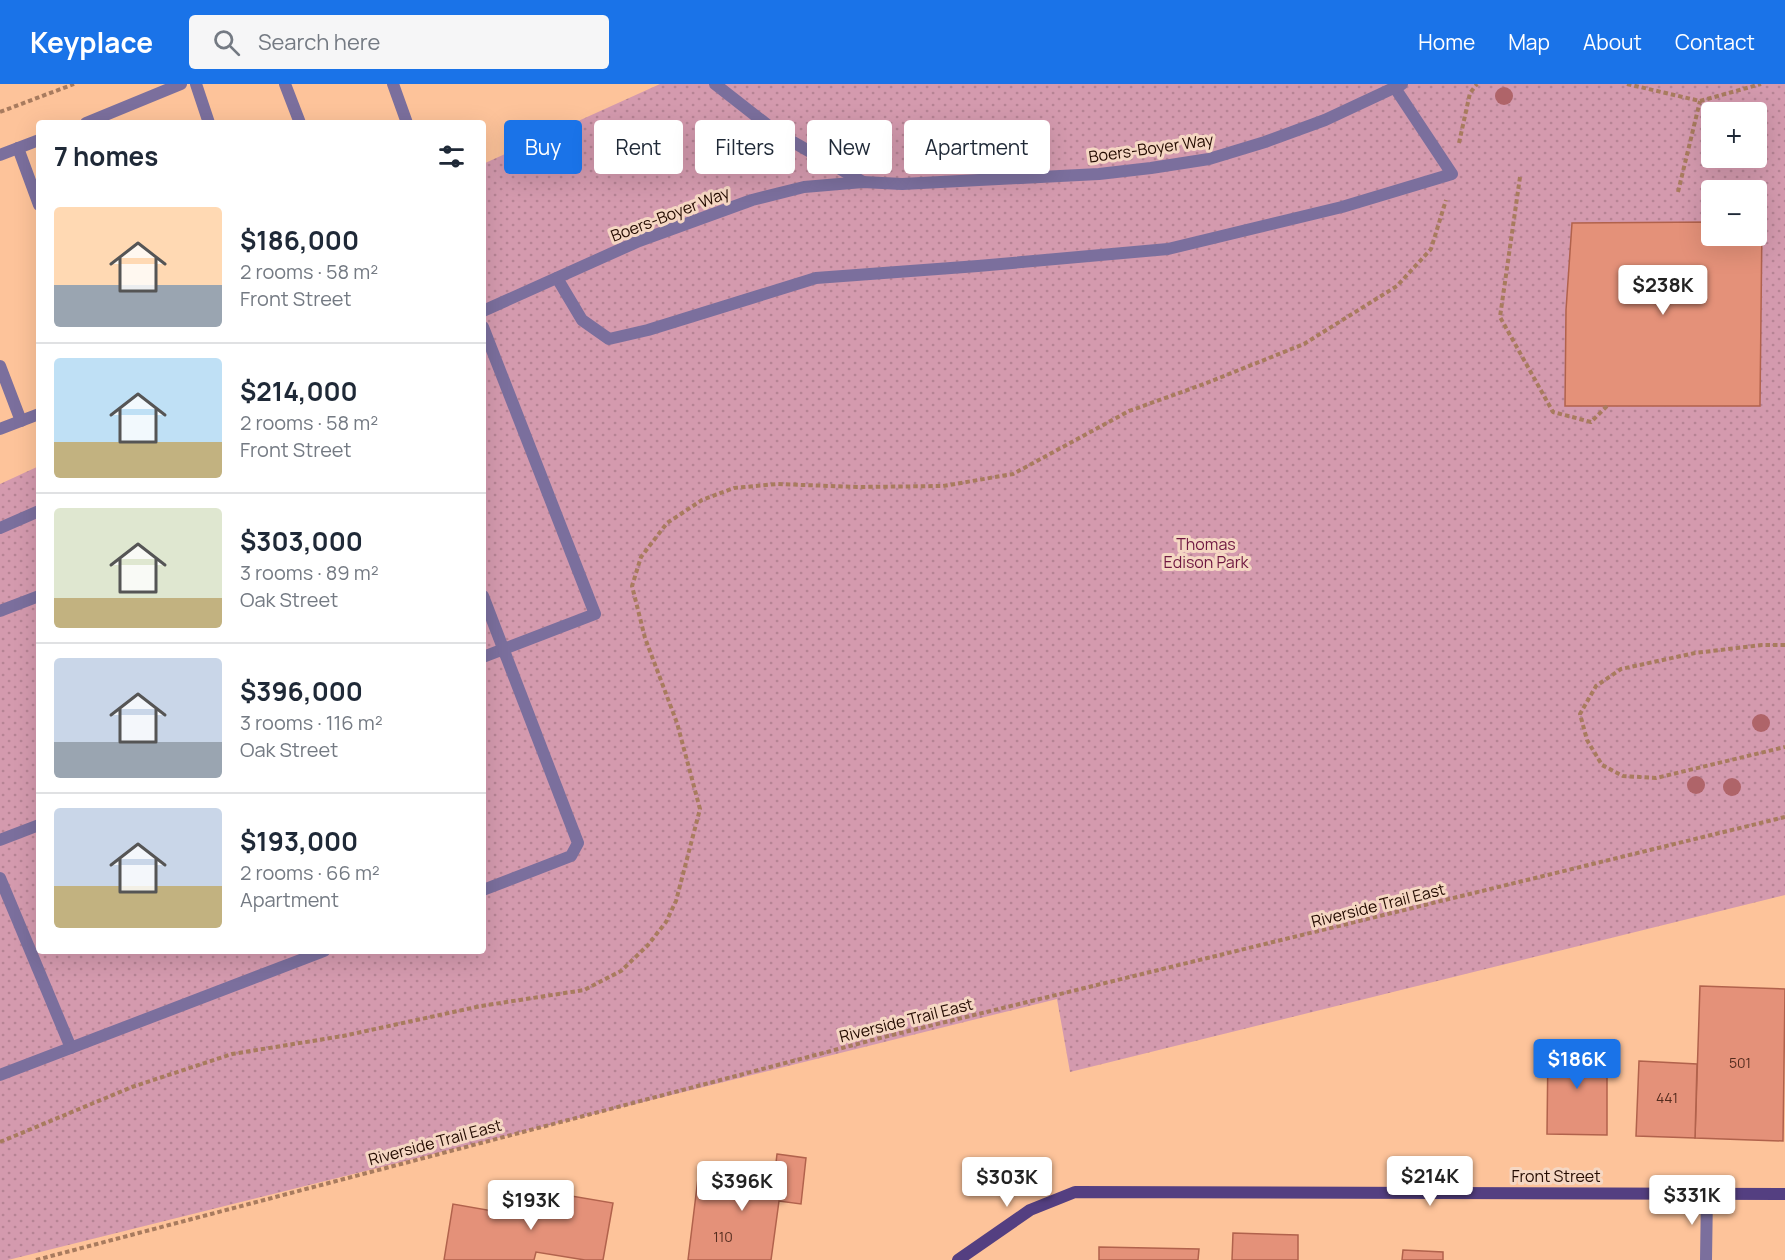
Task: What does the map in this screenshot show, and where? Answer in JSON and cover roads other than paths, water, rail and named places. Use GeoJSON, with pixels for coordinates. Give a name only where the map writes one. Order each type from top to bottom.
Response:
{"type":"FeatureCollection","features":[{"type":"Feature","properties":{"kind":"main road","name":"Front Street"},"geometry":{"type":"LineString","coordinates":[[958,1260],[1030,1210],[1075,1191],[1785,1194]]}},
{"type":"Feature","properties":{"kind":"street"},"geometry":{"type":"LineString","coordinates":[[101,120],[181,84]]}},
{"type":"Feature","properties":{"kind":"street"},"geometry":{"type":"LineString","coordinates":[[196,84],[208,120]]}},
{"type":"Feature","properties":{"kind":"street"},"geometry":{"type":"LineString","coordinates":[[285,84],[299,120]]}},
{"type":"Feature","properties":{"kind":"street"},"geometry":{"type":"LineString","coordinates":[[393,84],[406,120]]}},
{"type":"Feature","properties":{"kind":"street"},"geometry":{"type":"LineString","coordinates":[[715,84],[778,134],[863,182]]}},
{"type":"Feature","properties":{"kind":"street"},"geometry":{"type":"LineString","coordinates":[[557,278],[582,320],[609,339],[648,330],[816,278],[1168,249],[1342,207],[1452,174],[1399,86]]}},
{"type":"Feature","properties":{"kind":"street","name":"Boers-Boyer Way"},"geometry":{"type":"LineString","coordinates":[[486,310],[639,241],[752,200],[804,187],[863,182],[902,184],[1099,174],[1209,159],[1325,120],[1399,86]]}},
{"type":"Feature","properties":{"kind":"street"},"geometry":{"type":"LineString","coordinates":[[0,155],[36,141]]}},
{"type":"Feature","properties":{"kind":"street"},"geometry":{"type":"LineString","coordinates":[[18,148],[36,196]]}},
{"type":"Feature","properties":{"kind":"street"},"geometry":{"type":"LineString","coordinates":[[486,335],[595,614],[486,656]]}},
{"type":"Feature","properties":{"kind":"street"},"geometry":{"type":"LineString","coordinates":[[0,366],[21,421]]}},
{"type":"Feature","properties":{"kind":"street"},"geometry":{"type":"LineString","coordinates":[[0,429],[36,415]]}},
{"type":"Feature","properties":{"kind":"street"},"geometry":{"type":"LineString","coordinates":[[0,528],[36,512]]}},
{"type":"Feature","properties":{"kind":"street"},"geometry":{"type":"LineString","coordinates":[[0,611],[36,597]]}},
{"type":"Feature","properties":{"kind":"street"},"geometry":{"type":"LineString","coordinates":[[486,604],[578,843],[571,856],[486,889]]}},
{"type":"Feature","properties":{"kind":"street"},"geometry":{"type":"LineString","coordinates":[[0,840],[36,826]]}},
{"type":"Feature","properties":{"kind":"street"},"geometry":{"type":"LineString","coordinates":[[0,878],[71,1048]]}},
{"type":"Feature","properties":{"kind":"street"},"geometry":{"type":"LineString","coordinates":[[0,1075],[316,954]]}},
{"type":"Feature","properties":{"kind":"street"},"geometry":{"type":"LineString","coordinates":[[1706,1260],[1707,1193]]}},
{"type":"Feature","properties":{"kind":"park label","name":"Thomas Edison Park"},"geometry":{"type":"Point","coordinates":[1206,553]}}]}
